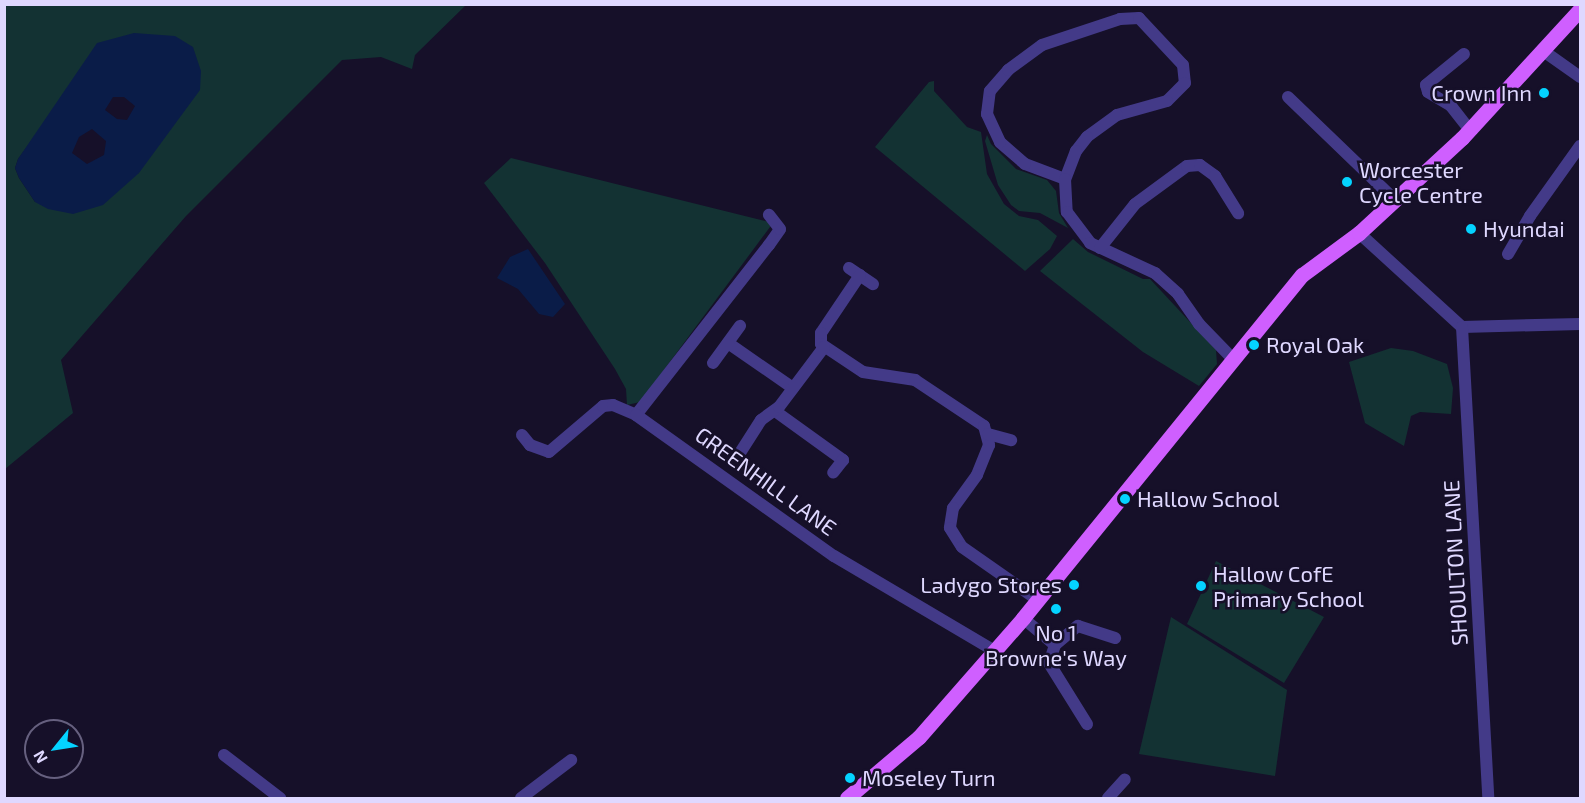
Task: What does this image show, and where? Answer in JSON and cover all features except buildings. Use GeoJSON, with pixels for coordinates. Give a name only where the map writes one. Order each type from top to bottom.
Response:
{"type":"FeatureCollection","features":[{"type":"Feature","properties":{"kind":"main road"},"geometry":{"type":"LineString","coordinates":[[847,798],[919,737],[1023,618],[1232,358],[1302,275],[1359,233],[1470,130],[1581,9]]}},
{"type":"Feature","properties":{"kind":"street"},"geometry":{"type":"LineString","coordinates":[[1576,4],[1581,9]]}},
{"type":"Feature","properties":{"kind":"street"},"geometry":{"type":"LineString","coordinates":[[1065,179],[1025,164],[1000,142],[987,114],[990,91],[1008,70],[1042,45],[1120,19],[1138,18],[1183,65],[1185,83],[1167,101],[1117,116],[1100,125],[1076,151],[1065,179],[1066,212],[1081,235],[1100,248],[1155,273],[1178,294],[1199,324],[1232,358]]}},
{"type":"Feature","properties":{"kind":"street"},"geometry":{"type":"LineString","coordinates":[[1542,50],[1581,77]]}},
{"type":"Feature","properties":{"kind":"street"},"geometry":{"type":"LineString","coordinates":[[1464,54],[1426,85],[1428,92],[1451,106],[1470,130]]}},
{"type":"Feature","properties":{"kind":"street"},"geometry":{"type":"LineString","coordinates":[[1288,97],[1395,200]]}},
{"type":"Feature","properties":{"kind":"street"},"geometry":{"type":"LineString","coordinates":[[1508,254],[1530,216],[1581,146]]}},
{"type":"Feature","properties":{"kind":"street"},"geometry":{"type":"LineString","coordinates":[[1100,248],[1135,204],[1187,166],[1200,165],[1215,176],[1238,213]]}},
{"type":"Feature","properties":{"kind":"street"},"geometry":{"type":"LineString","coordinates":[[636,415],[780,229],[769,215]]}},
{"type":"Feature","properties":{"kind":"street"},"geometry":{"type":"LineString","coordinates":[[1359,233],[1462,327],[1581,324]]}},
{"type":"Feature","properties":{"kind":"street"},"geometry":{"type":"LineString","coordinates":[[873,284],[854,272],[820,333],[824,347],[863,372],[915,380],[981,423],[988,434],[984,460],[953,508],[950,528],[962,547],[1038,600]]}},
{"type":"Feature","properties":{"kind":"street"},"geometry":{"type":"LineString","coordinates":[[713,363],[740,326]]}},
{"type":"Feature","properties":{"kind":"street","name":"SHOULTON LANE"},"geometry":{"type":"LineString","coordinates":[[1462,327],[1488,798]]}},
{"type":"Feature","properties":{"kind":"street"},"geometry":{"type":"LineString","coordinates":[[728,343],[793,388]]}},
{"type":"Feature","properties":{"kind":"street"},"geometry":{"type":"LineString","coordinates":[[738,456],[761,420],[775,411],[824,347]]}},
{"type":"Feature","properties":{"kind":"street","name":"GREENHILL LANE"},"geometry":{"type":"LineString","coordinates":[[522,435],[530,445],[549,452],[603,406],[613,405],[636,415],[834,556],[993,650]]}},
{"type":"Feature","properties":{"kind":"street"},"geometry":{"type":"LineString","coordinates":[[775,411],[843,460],[833,473]]}},
{"type":"Feature","properties":{"kind":"street"},"geometry":{"type":"LineString","coordinates":[[988,434],[1011,440]]}},
{"type":"Feature","properties":{"kind":"street"},"geometry":{"type":"LineString","coordinates":[[1023,618],[1055,645]]}},
{"type":"Feature","properties":{"kind":"street"},"geometry":{"type":"LineString","coordinates":[[1087,724],[1049,663],[1055,645],[1078,626],[1115,638]]}},
{"type":"Feature","properties":{"kind":"street"},"geometry":{"type":"LineString","coordinates":[[224,755],[280,798]]}},
{"type":"Feature","properties":{"kind":"street"},"geometry":{"type":"LineString","coordinates":[[521,798],[571,760]]}},
{"type":"Feature","properties":{"kind":"street"},"geometry":{"type":"LineString","coordinates":[[1108,798],[1125,779]]}},
{"type":"Feature","properties":{"kind":"green space"},"geometry":{"type":"Polygon","coordinates":[[[5,5],[466,5],[415,55],[412,69],[381,57],[342,60],[186,216],[61,360],[73,413],[5,469],[5,5]],[[134,33],[59,103],[18,159],[15,168],[35,202],[139,173],[134,33]]]}},
{"type":"Feature","properties":{"kind":"green space"},"geometry":{"type":"Polygon","coordinates":[[[934,81],[934,91],[967,127],[981,132],[987,174],[1004,204],[1019,216],[1038,220],[1057,236],[1050,249],[1025,271],[875,147],[929,82],[934,81]]]}},
{"type":"Feature","properties":{"kind":"green space"},"geometry":{"type":"Polygon","coordinates":[[[987,135],[991,144],[1016,169],[1047,180],[1056,191],[1059,213],[1068,228],[1040,213],[1019,211],[1011,205],[998,185],[985,141],[987,135]]]}},
{"type":"Feature","properties":{"kind":"green space"},"geometry":{"type":"Polygon","coordinates":[[[511,158],[773,223],[640,402],[627,405],[626,389],[615,369],[545,263],[484,183],[511,158]]]}},
{"type":"Feature","properties":{"kind":"green space"},"geometry":{"type":"Polygon","coordinates":[[[1073,239],[1088,252],[1143,279],[1150,279],[1216,350],[1217,364],[1199,386],[1143,352],[1040,271],[1073,239]]]}},
{"type":"Feature","properties":{"kind":"green space"},"geometry":{"type":"Polygon","coordinates":[[[1391,348],[1413,351],[1447,364],[1453,388],[1451,414],[1420,412],[1411,416],[1404,446],[1365,423],[1349,362],[1391,348]]]}},
{"type":"Feature","properties":{"kind":"green space"},"geometry":{"type":"Polygon","coordinates":[[[1216,561],[1324,617],[1284,683],[1187,624],[1216,561]]]}},
{"type":"Feature","properties":{"kind":"green space"},"geometry":{"type":"Polygon","coordinates":[[[1171,617],[1287,690],[1275,776],[1139,754],[1171,617]]]}},
{"type":"Feature","properties":{"kind":"water"},"geometry":{"type":"Polygon","coordinates":[[[134,33],[175,36],[193,47],[201,71],[200,90],[139,173],[103,205],[73,214],[48,209],[35,202],[15,168],[18,159],[97,43],[134,33]],[[113,97],[105,110],[117,119],[127,120],[135,106],[124,97],[113,97]],[[92,129],[79,137],[72,153],[87,164],[104,155],[106,141],[92,129]]]}},
{"type":"Feature","properties":{"kind":"water"},"geometry":{"type":"Polygon","coordinates":[[[528,249],[565,304],[553,317],[539,314],[518,289],[497,278],[510,257],[528,249]]]}},
{"type":"Feature","properties":{"kind":"place","name":"Crown Inn"},"geometry":{"type":"Point","coordinates":[1544,93]}},
{"type":"Feature","properties":{"kind":"place","name":"Worcester Cycle Centre"},"geometry":{"type":"Point","coordinates":[1347,182]}},
{"type":"Feature","properties":{"kind":"place","name":"Hyundai"},"geometry":{"type":"Point","coordinates":[1471,229]}},
{"type":"Feature","properties":{"kind":"place","name":"Royal Oak"},"geometry":{"type":"Point","coordinates":[1254,345]}},
{"type":"Feature","properties":{"kind":"place","name":"Hallow School"},"geometry":{"type":"Point","coordinates":[1125,499]}},
{"type":"Feature","properties":{"kind":"place","name":"Ladygo Stores"},"geometry":{"type":"Point","coordinates":[1074,585]}},
{"type":"Feature","properties":{"kind":"place","name":"Hallow CofE Primary School"},"geometry":{"type":"Point","coordinates":[1201,586]}},
{"type":"Feature","properties":{"kind":"place","name":"No 1 Browne's Way"},"geometry":{"type":"Point","coordinates":[1056,609]}},
{"type":"Feature","properties":{"kind":"place","name":"Moseley Turn"},"geometry":{"type":"Point","coordinates":[850,778]}}]}
